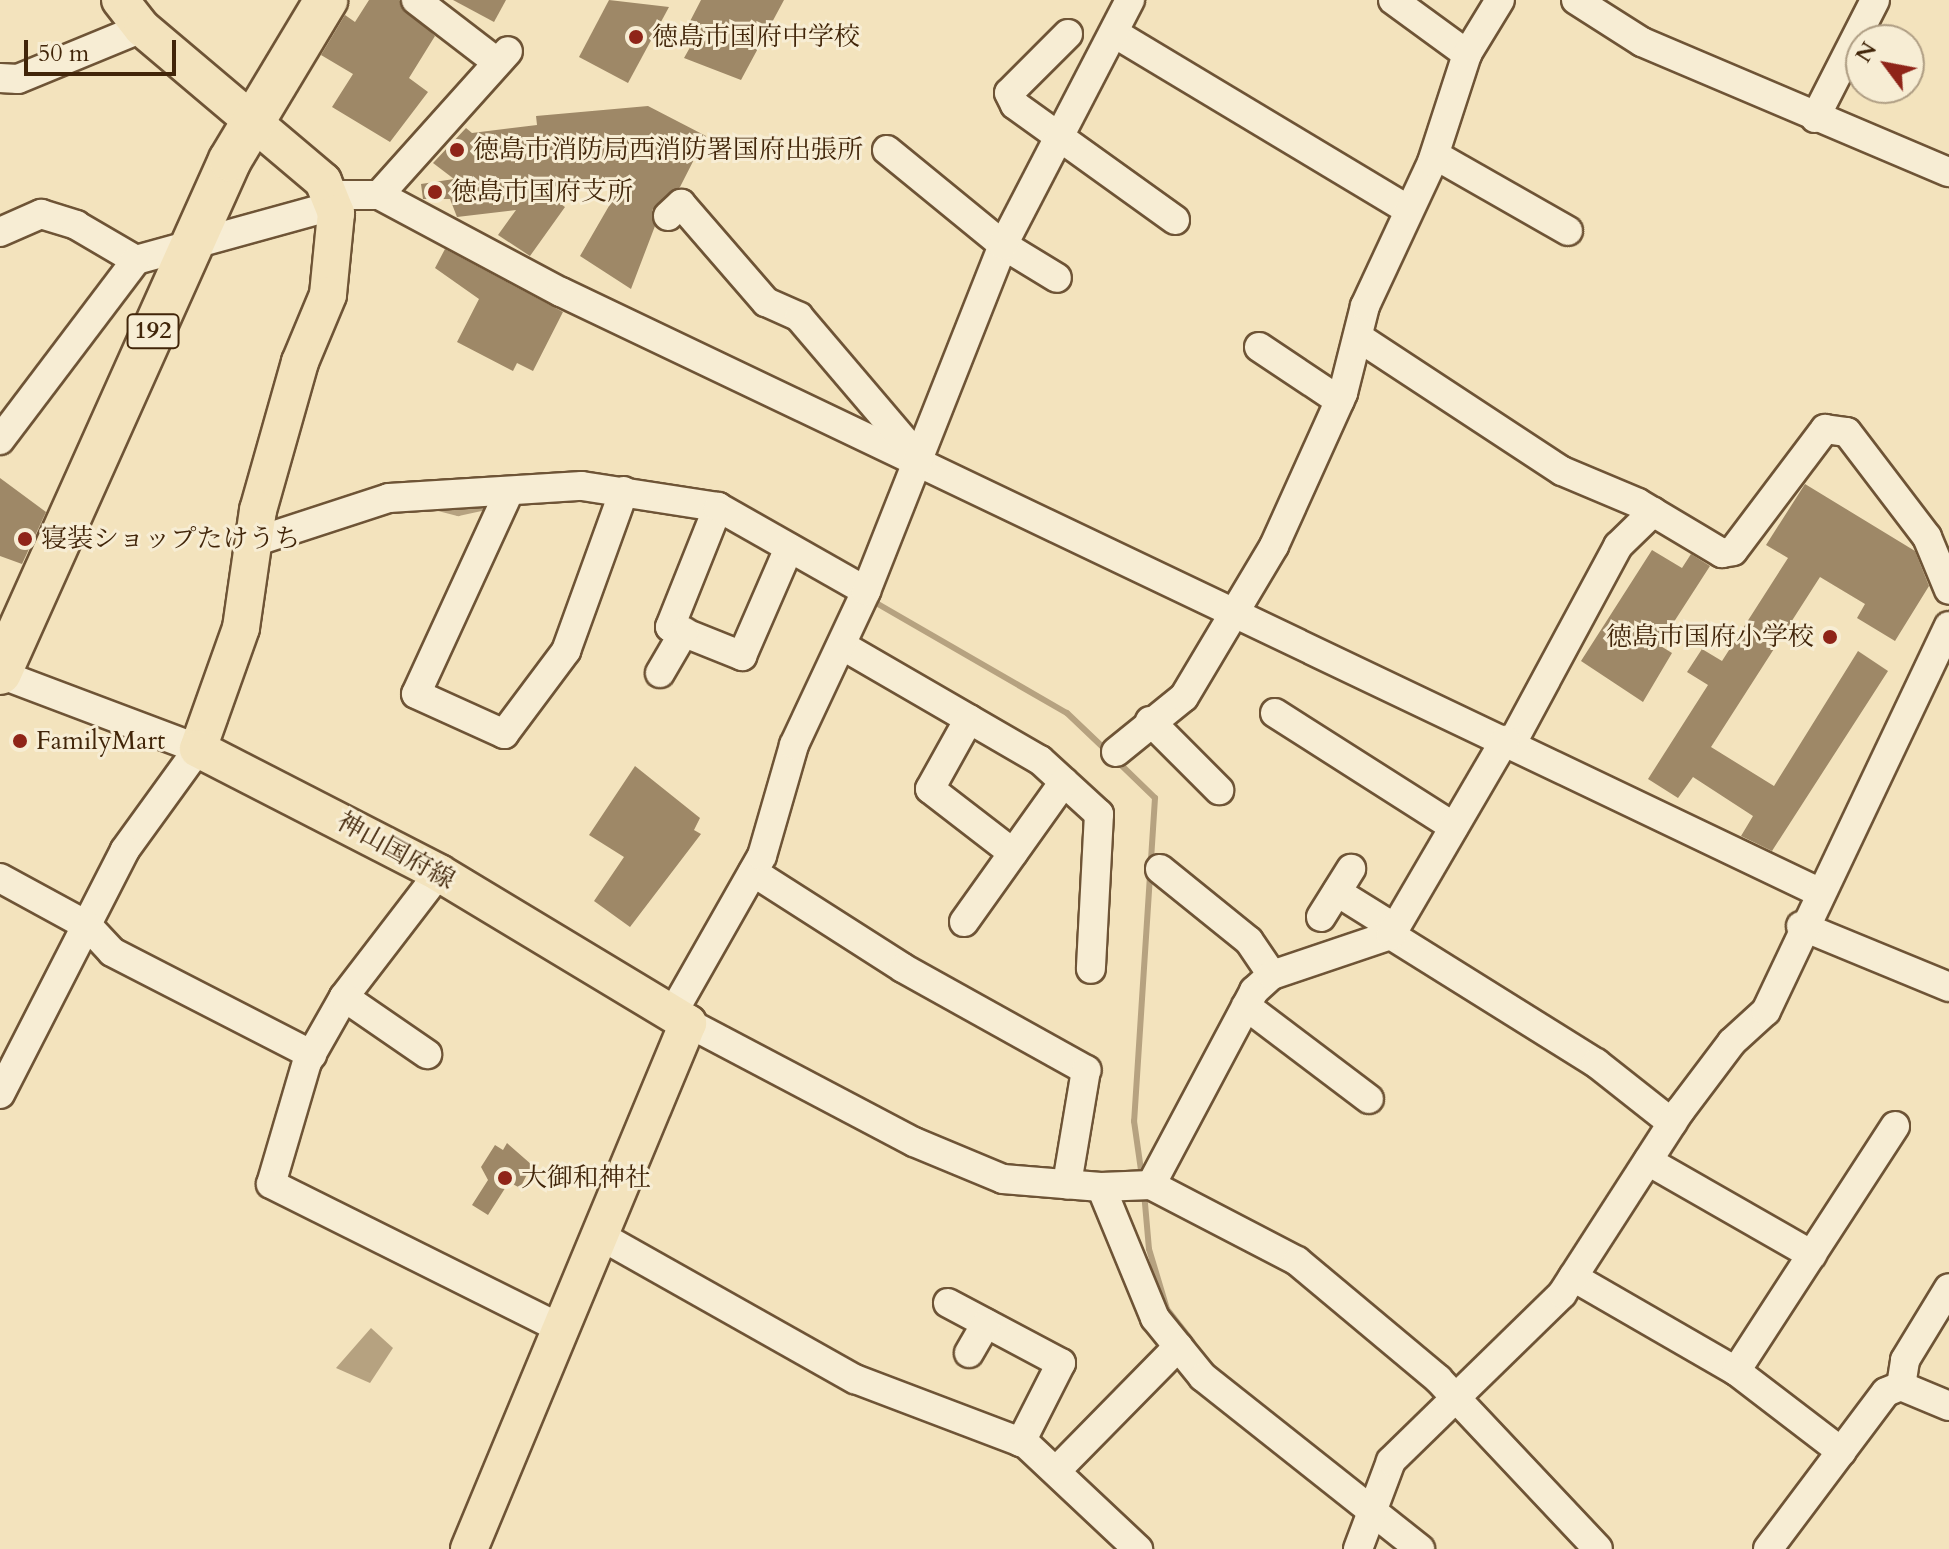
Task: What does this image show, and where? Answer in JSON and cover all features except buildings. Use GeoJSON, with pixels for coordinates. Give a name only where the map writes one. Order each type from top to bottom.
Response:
{"type":"FeatureCollection","features":[{"type":"Feature","properties":{"kind":"highway","name":"192"},"geometry":{"type":"LineString","coordinates":[[0,674],[254,117],[326,0]]}},
{"type":"Feature","properties":{"kind":"main road"},"geometry":{"type":"LineString","coordinates":[[120,0],[142,28],[254,117],[334,200],[328,295],[300,362],[251,543],[241,628],[198,749]]}},
{"type":"Feature","properties":{"kind":"main road","name":"神山国府線"},"geometry":{"type":"LineString","coordinates":[[198,749],[439,873],[680,1020]]}},
{"type":"Feature","properties":{"kind":"main road"},"geometry":{"type":"LineString","coordinates":[[469,1549],[599,1235],[680,1020]]}},
{"type":"Feature","properties":{"kind":"street"},"geometry":{"type":"LineString","coordinates":[[379,195],[500,55],[416,0]]}},
{"type":"Feature","properties":{"kind":"street"},"geometry":{"type":"LineString","coordinates":[[1130,0],[1003,245],[866,591],[843,646],[794,745],[776,820],[680,1020],[914,1142],[1003,1179],[1101,1187],[1146,1185],[1297,1261],[1453,1398],[1598,1549]]}},
{"type":"Feature","properties":{"kind":"street"},"geometry":{"type":"LineString","coordinates":[[1393,0],[1467,54]]}},
{"type":"Feature","properties":{"kind":"street"},"geometry":{"type":"LineString","coordinates":[[1116,752],[1150,721],[1184,697],[1236,611],[1314,467],[1340,401],[1358,337],[1407,209],[1435,155],[1467,54],[1500,0]]}},
{"type":"Feature","properties":{"kind":"street"},"geometry":{"type":"LineString","coordinates":[[1815,118],[1875,0]]}},
{"type":"Feature","properties":{"kind":"street"},"geometry":{"type":"LineString","coordinates":[[1579,1],[1642,42],[1815,118],[1949,172]]}},
{"type":"Feature","properties":{"kind":"street"},"geometry":{"type":"LineString","coordinates":[[0,78],[18,79],[142,28]]}},
{"type":"Feature","properties":{"kind":"street"},"geometry":{"type":"LineString","coordinates":[[1114,33],[1407,209]]}},
{"type":"Feature","properties":{"kind":"street"},"geometry":{"type":"LineString","coordinates":[[1068,34],[1009,93],[1059,139],[1175,220]]}},
{"type":"Feature","properties":{"kind":"street"},"geometry":{"type":"LineString","coordinates":[[887,150],[1003,245],[1057,278]]}},
{"type":"Feature","properties":{"kind":"street"},"geometry":{"type":"LineString","coordinates":[[1435,155],[1568,231]]}},
{"type":"Feature","properties":{"kind":"street"},"geometry":{"type":"LineString","coordinates":[[0,440],[136,260],[334,200],[379,195],[547,286],[919,458],[1817,891]]}},
{"type":"Feature","properties":{"kind":"street"},"geometry":{"type":"LineString","coordinates":[[668,216],[681,204],[766,302],[799,317],[919,458]]}},
{"type":"Feature","properties":{"kind":"street"},"geometry":{"type":"LineString","coordinates":[[0,232],[41,214],[76,225],[136,260]]}},
{"type":"Feature","properties":{"kind":"street"},"geometry":{"type":"LineString","coordinates":[[1358,337],[1562,471],[1653,512],[1722,553],[1733,551],[1825,429],[1847,432],[1927,537],[1949,590]]}},
{"type":"Feature","properties":{"kind":"street"},"geometry":{"type":"LineString","coordinates":[[1259,347],[1340,401]]}},
{"type":"Feature","properties":{"kind":"street"},"geometry":{"type":"LineString","coordinates":[[251,543],[389,498],[509,492],[624,491],[718,507],[866,591]]}},
{"type":"Feature","properties":{"kind":"street"},"geometry":{"type":"LineString","coordinates":[[509,492],[416,694],[504,734],[566,651],[624,491]]}},
{"type":"Feature","properties":{"kind":"street"},"geometry":{"type":"LineString","coordinates":[[718,507],[670,627],[742,656],[789,548]]}},
{"type":"Feature","properties":{"kind":"street"},"geometry":{"type":"LineString","coordinates":[[1146,1185],[1246,1006],[1272,975],[1391,935],[1508,741],[1618,546],[1653,512]]}},
{"type":"Feature","properties":{"kind":"street"},"geometry":{"type":"LineString","coordinates":[[1358,1549],[1391,1461],[1453,1398],[1526,1335],[1573,1277],[1672,1123],[1732,1042],[1766,1011],[1817,891],[1949,626]]}},
{"type":"Feature","properties":{"kind":"street"},"geometry":{"type":"LineString","coordinates":[[660,673],[684,632]]}},
{"type":"Feature","properties":{"kind":"street"},"geometry":{"type":"LineString","coordinates":[[843,646],[969,719],[1064,782],[1099,814],[1091,969]]}},
{"type":"Feature","properties":{"kind":"street"},"geometry":{"type":"LineString","coordinates":[[0,674],[198,749],[125,850],[0,1094]]}},
{"type":"Feature","properties":{"kind":"street"},"geometry":{"type":"LineString","coordinates":[[1275,713],[1454,827]]}},
{"type":"Feature","properties":{"kind":"street"},"geometry":{"type":"LineString","coordinates":[[969,719],[930,789],[1013,853]]}},
{"type":"Feature","properties":{"kind":"street"},"geometry":{"type":"LineString","coordinates":[[1150,721],[1219,790]]}},
{"type":"Feature","properties":{"kind":"street"},"geometry":{"type":"LineString","coordinates":[[964,922],[1064,782]]}},
{"type":"Feature","properties":{"kind":"street"},"geometry":{"type":"LineString","coordinates":[[1160,869],[1249,941],[1272,975]]}},
{"type":"Feature","properties":{"kind":"street"},"geometry":{"type":"LineString","coordinates":[[753,872],[903,968],[1086,1070],[1067,1184]]}},
{"type":"Feature","properties":{"kind":"street"},"geometry":{"type":"LineString","coordinates":[[439,873],[344,997],[312,1055],[271,1184],[560,1328]]}},
{"type":"Feature","properties":{"kind":"street"},"geometry":{"type":"LineString","coordinates":[[0,878],[88,926],[112,952],[312,1055]]}},
{"type":"Feature","properties":{"kind":"street"},"geometry":{"type":"LineString","coordinates":[[1321,917],[1344,880],[1385,922],[1391,935],[1596,1063],[1672,1123]]}},
{"type":"Feature","properties":{"kind":"street"},"geometry":{"type":"LineString","coordinates":[[1801,926],[1949,987]]}},
{"type":"Feature","properties":{"kind":"street"},"geometry":{"type":"LineString","coordinates":[[344,997],[427,1054]]}},
{"type":"Feature","properties":{"kind":"street"},"geometry":{"type":"LineString","coordinates":[[1246,1006],[1369,1099]]}},
{"type":"Feature","properties":{"kind":"street"},"geometry":{"type":"LineString","coordinates":[[1736,1371],[1895,1126]]}},
{"type":"Feature","properties":{"kind":"street"},"geometry":{"type":"LineString","coordinates":[[1648,1161],[1812,1255]]}},
{"type":"Feature","properties":{"kind":"street"},"geometry":{"type":"LineString","coordinates":[[1101,1187],[1133,1252],[1155,1318],[1203,1377],[1420,1549]]}},
{"type":"Feature","properties":{"kind":"street"},"geometry":{"type":"LineString","coordinates":[[599,1235],[855,1379],[1021,1442],[1057,1470],[1132,1547]]}},
{"type":"Feature","properties":{"kind":"street"},"geometry":{"type":"LineString","coordinates":[[1573,1277],[1736,1371],[1842,1452]]}},
{"type":"Feature","properties":{"kind":"street"},"geometry":{"type":"LineString","coordinates":[[1901,1386],[1905,1360],[1949,1288]]}},
{"type":"Feature","properties":{"kind":"street"},"geometry":{"type":"LineString","coordinates":[[948,1303],[1061,1363],[1021,1442]]}},
{"type":"Feature","properties":{"kind":"street"},"geometry":{"type":"LineString","coordinates":[[969,1353],[986,1323]]}},
{"type":"Feature","properties":{"kind":"street"},"geometry":{"type":"LineString","coordinates":[[1057,1470],[1178,1347]]}},
{"type":"Feature","properties":{"kind":"street"},"geometry":{"type":"LineString","coordinates":[[1768,1549],[1886,1392],[1901,1386],[1949,1406]]}},
{"type":"Feature","properties":{"kind":"shaded area"},"geometry":{"type":"Polygon","coordinates":[[[371,1328],[393,1348],[370,1383],[336,1368],[371,1328]]]}},
{"type":"Feature","properties":{"kind":"waterway"},"geometry":{"type":"LineString","coordinates":[[435,507],[458,513],[490,506]]}},
{"type":"Feature","properties":{"kind":"waterway"},"geometry":{"type":"LineString","coordinates":[[871,600],[1067,713],[1109,753]]}},
{"type":"Feature","properties":{"kind":"waterway"},"geometry":{"type":"LineString","coordinates":[[1117,761],[1155,798],[1134,1121],[1142,1177]]}},
{"type":"Feature","properties":{"kind":"waterway"},"geometry":{"type":"LineString","coordinates":[[1144,1192],[1149,1249],[1167,1309],[1192,1341]]}},
{"type":"Feature","properties":{"kind":"place","name":"徳島市国府中学校"},"geometry":{"type":"Point","coordinates":[636,37]}},
{"type":"Feature","properties":{"kind":"place","name":"徳島市消防局西消防署国府出張所"},"geometry":{"type":"Point","coordinates":[457,150]}},
{"type":"Feature","properties":{"kind":"place","name":"徳島市国府支所"},"geometry":{"type":"Point","coordinates":[435,192]}},
{"type":"Feature","properties":{"kind":"place","name":"寝装ショップたけうち"},"geometry":{"type":"Point","coordinates":[25,539]}},
{"type":"Feature","properties":{"kind":"place","name":"徳島市国府小学校"},"geometry":{"type":"Point","coordinates":[1830,637]}},
{"type":"Feature","properties":{"kind":"place","name":"FamilyMart"},"geometry":{"type":"Point","coordinates":[20,741]}},
{"type":"Feature","properties":{"kind":"place","name":"大御和神社"},"geometry":{"type":"Point","coordinates":[505,1178]}}]}
